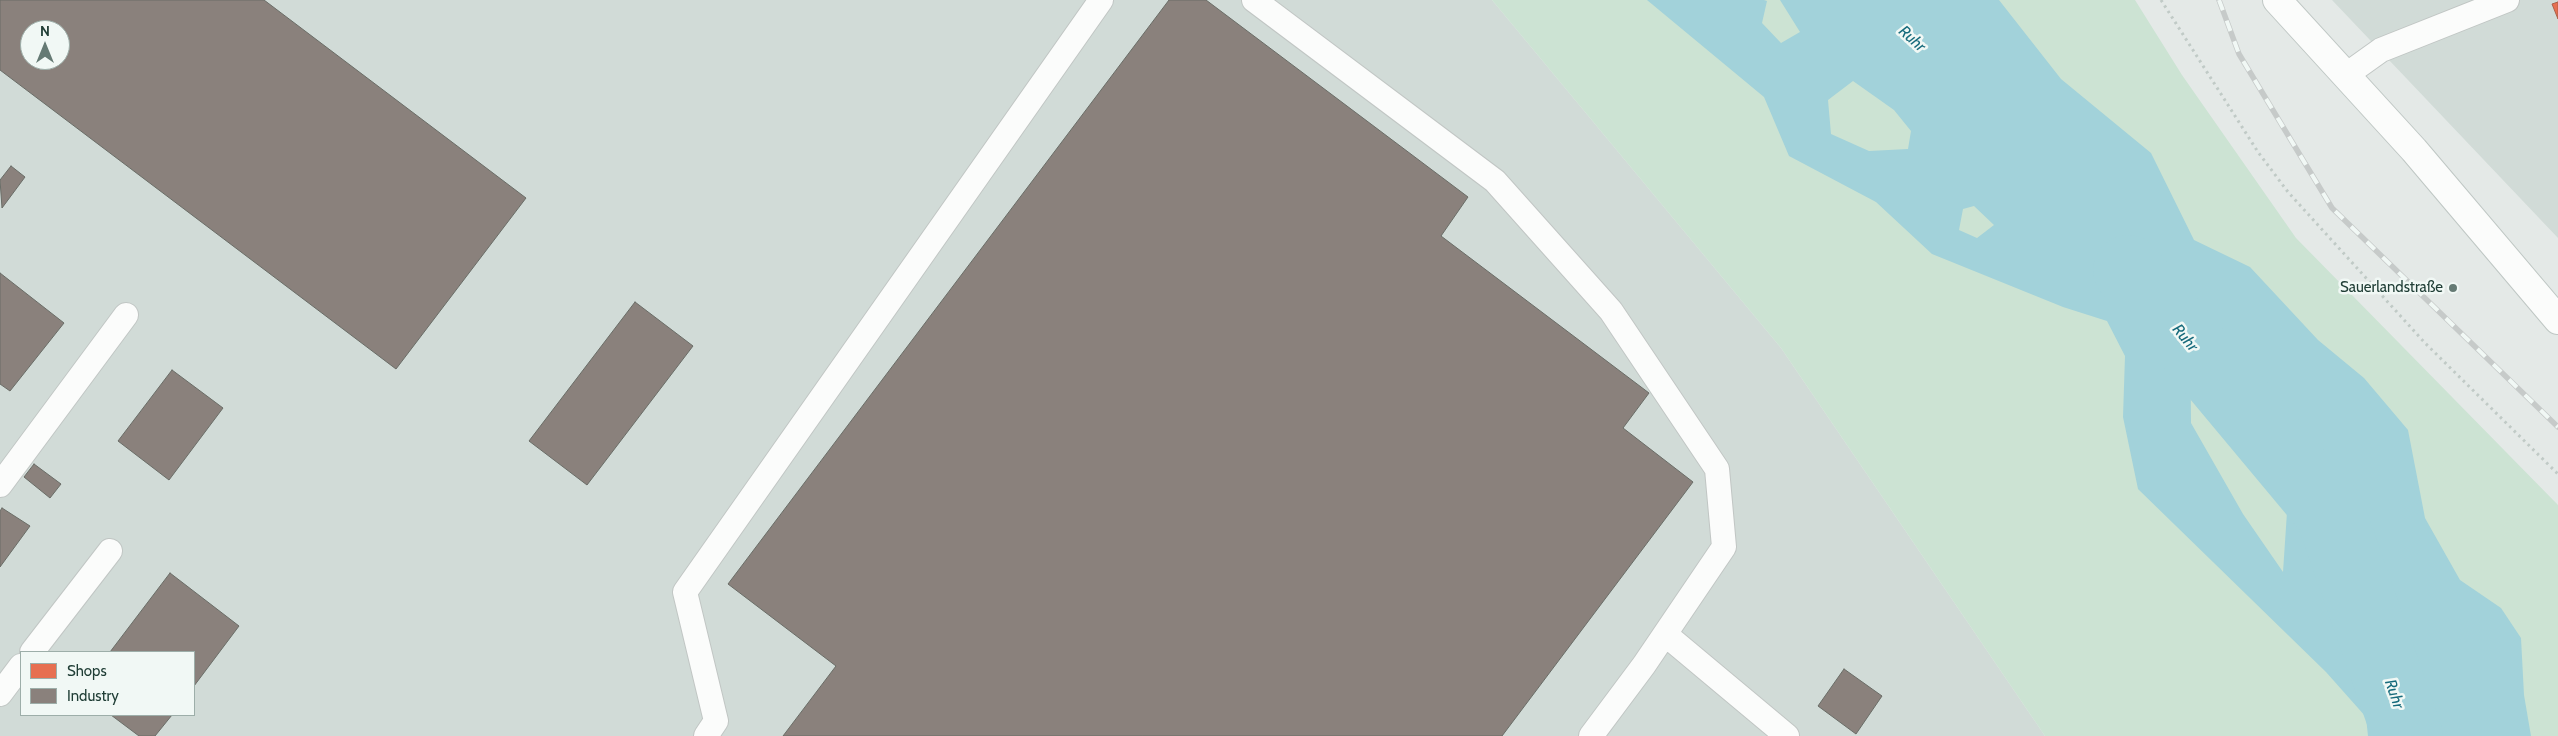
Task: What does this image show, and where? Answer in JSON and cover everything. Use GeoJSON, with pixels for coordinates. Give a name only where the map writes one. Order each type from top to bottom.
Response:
{"type":"FeatureCollection","features":[{"type":"Feature","properties":{"kind":"street"},"geometry":{"type":"LineString","coordinates":[[2277,0],[2421,157],[2558,320]]}},
{"type":"Feature","properties":{"kind":"lane"},"geometry":{"type":"LineString","coordinates":[[706,736],[716,721],[684,592],[1101,0]]}},
{"type":"Feature","properties":{"kind":"lane"},"geometry":{"type":"LineString","coordinates":[[1254,0],[1495,181],[1611,311],[1717,469],[1724,547],[1665,634],[1591,736]]}},
{"type":"Feature","properties":{"kind":"lane"},"geometry":{"type":"LineString","coordinates":[[2346,75],[2381,50],[2507,0]]}},
{"type":"Feature","properties":{"kind":"lane"},"geometry":{"type":"LineString","coordinates":[[0,485],[126,315]]}},
{"type":"Feature","properties":{"kind":"lane"},"geometry":{"type":"LineString","coordinates":[[33,651],[110,550]]}},
{"type":"Feature","properties":{"kind":"lane"},"geometry":{"type":"LineString","coordinates":[[1665,634],[1787,736]]}},
{"type":"Feature","properties":{"kind":"lane"},"geometry":{"type":"LineString","coordinates":[[0,694],[20,667]]}},
{"type":"Feature","properties":{"kind":"path"},"geometry":{"type":"LineString","coordinates":[[2160,0],[2258,152],[2288,192],[2425,343],[2558,474]]}},
{"type":"Feature","properties":{"kind":"shaded area"},"geometry":{"type":"Polygon","coordinates":[[[0,0],[1492,0],[1781,348],[2045,736],[0,736],[0,0]]]}},
{"type":"Feature","properties":{"kind":"shaded area"},"geometry":{"type":"Polygon","coordinates":[[[2332,0],[2558,0],[2558,238],[2332,0]]]}},
{"type":"Feature","properties":{"kind":"green space"},"geometry":{"type":"Polygon","coordinates":[[[1492,0],[2135,0],[2182,75],[2296,238],[2558,505],[2558,736],[2045,736],[1781,348],[1492,0]]]}},
{"type":"Feature","properties":{"kind":"water"},"geometry":{"type":"Polygon","coordinates":[[[1647,0],[1764,0],[1767,1],[1762,23],[1781,43],[1800,32],[1780,0],[1999,0],[2061,79],[2151,153],[2194,240],[2250,267],[2318,340],[2364,378],[2408,430],[2425,518],[2460,580],[2501,608],[2521,638],[2524,695],[2531,736],[2368,736],[2366,717],[2326,672],[2138,489],[2123,417],[2125,356],[2107,321],[2063,307],[1932,254],[1876,202],[1789,156],[1764,97],[1647,0]],[[1853,81],[1828,100],[1831,134],[1869,151],[1908,149],[1911,131],[1894,110],[1853,81]],[[1974,206],[1963,209],[1959,230],[1977,238],[1994,225],[1974,206]],[[2190,308],[2191,423],[2243,514],[2283,572],[2287,512],[2302,461],[2270,389],[2190,308]]]}},
{"type":"Feature","properties":{"kind":"building: Shops"},"geometry":{"type":"Polygon","coordinates":[[[2558,2],[2558,19],[2552,4],[2558,2]]]}},
{"type":"Feature","properties":{"kind":"building: Industry"},"geometry":{"type":"Polygon","coordinates":[[[0,0],[264,0],[526,198],[396,369],[0,70],[0,0]]]}},
{"type":"Feature","properties":{"kind":"building: Industry"},"geometry":{"type":"Polygon","coordinates":[[[1169,0],[1206,0],[1468,197],[1441,236],[1649,393],[1623,428],[1693,482],[1502,736],[783,736],[836,666],[728,584],[1169,0]]]}},
{"type":"Feature","properties":{"kind":"building: Industry"},"geometry":{"type":"Polygon","coordinates":[[[11,166],[25,177],[2,208],[0,180],[11,166]]]}},
{"type":"Feature","properties":{"kind":"building: Industry"},"geometry":{"type":"Polygon","coordinates":[[[0,273],[64,323],[10,391],[0,384],[0,273]]]}},
{"type":"Feature","properties":{"kind":"building: Industry"},"geometry":{"type":"Polygon","coordinates":[[[635,302],[693,346],[587,485],[529,441],[635,302]]]}},
{"type":"Feature","properties":{"kind":"building: Industry"},"geometry":{"type":"Polygon","coordinates":[[[172,370],[223,408],[169,480],[118,441],[172,370]]]}},
{"type":"Feature","properties":{"kind":"building: Industry"},"geometry":{"type":"Polygon","coordinates":[[[34,464],[61,484],[50,498],[24,477],[34,464]]]}},
{"type":"Feature","properties":{"kind":"building: Industry"},"geometry":{"type":"Polygon","coordinates":[[[2,508],[30,526],[0,567],[0,511],[2,508]]]}},
{"type":"Feature","properties":{"kind":"building: Industry"},"geometry":{"type":"Polygon","coordinates":[[[170,573],[239,626],[195,685],[195,651],[111,651],[170,573]]]}},
{"type":"Feature","properties":{"kind":"building: Industry"},"geometry":{"type":"Polygon","coordinates":[[[1844,669],[1882,696],[1856,734],[1818,706],[1844,669]]]}},
{"type":"Feature","properties":{"kind":"building: Industry"},"geometry":{"type":"Polygon","coordinates":[[[112,716],[171,716],[155,736],[139,736],[112,716]]]}},
{"type":"Feature","properties":{"kind":"waterway","name":"Ruhr"},"geometry":{"type":"LineString","coordinates":[[2128,270],[2330,512],[2408,736]]}},
{"type":"Feature","properties":{"kind":"railway"},"geometry":{"type":"LineString","coordinates":[[2219,0],[2239,54],[2332,208],[2558,427]]}},
{"type":"Feature","properties":{"kind":"place","name":"Sauerlandstraße"},"geometry":{"type":"Point","coordinates":[2453,288]}}]}
